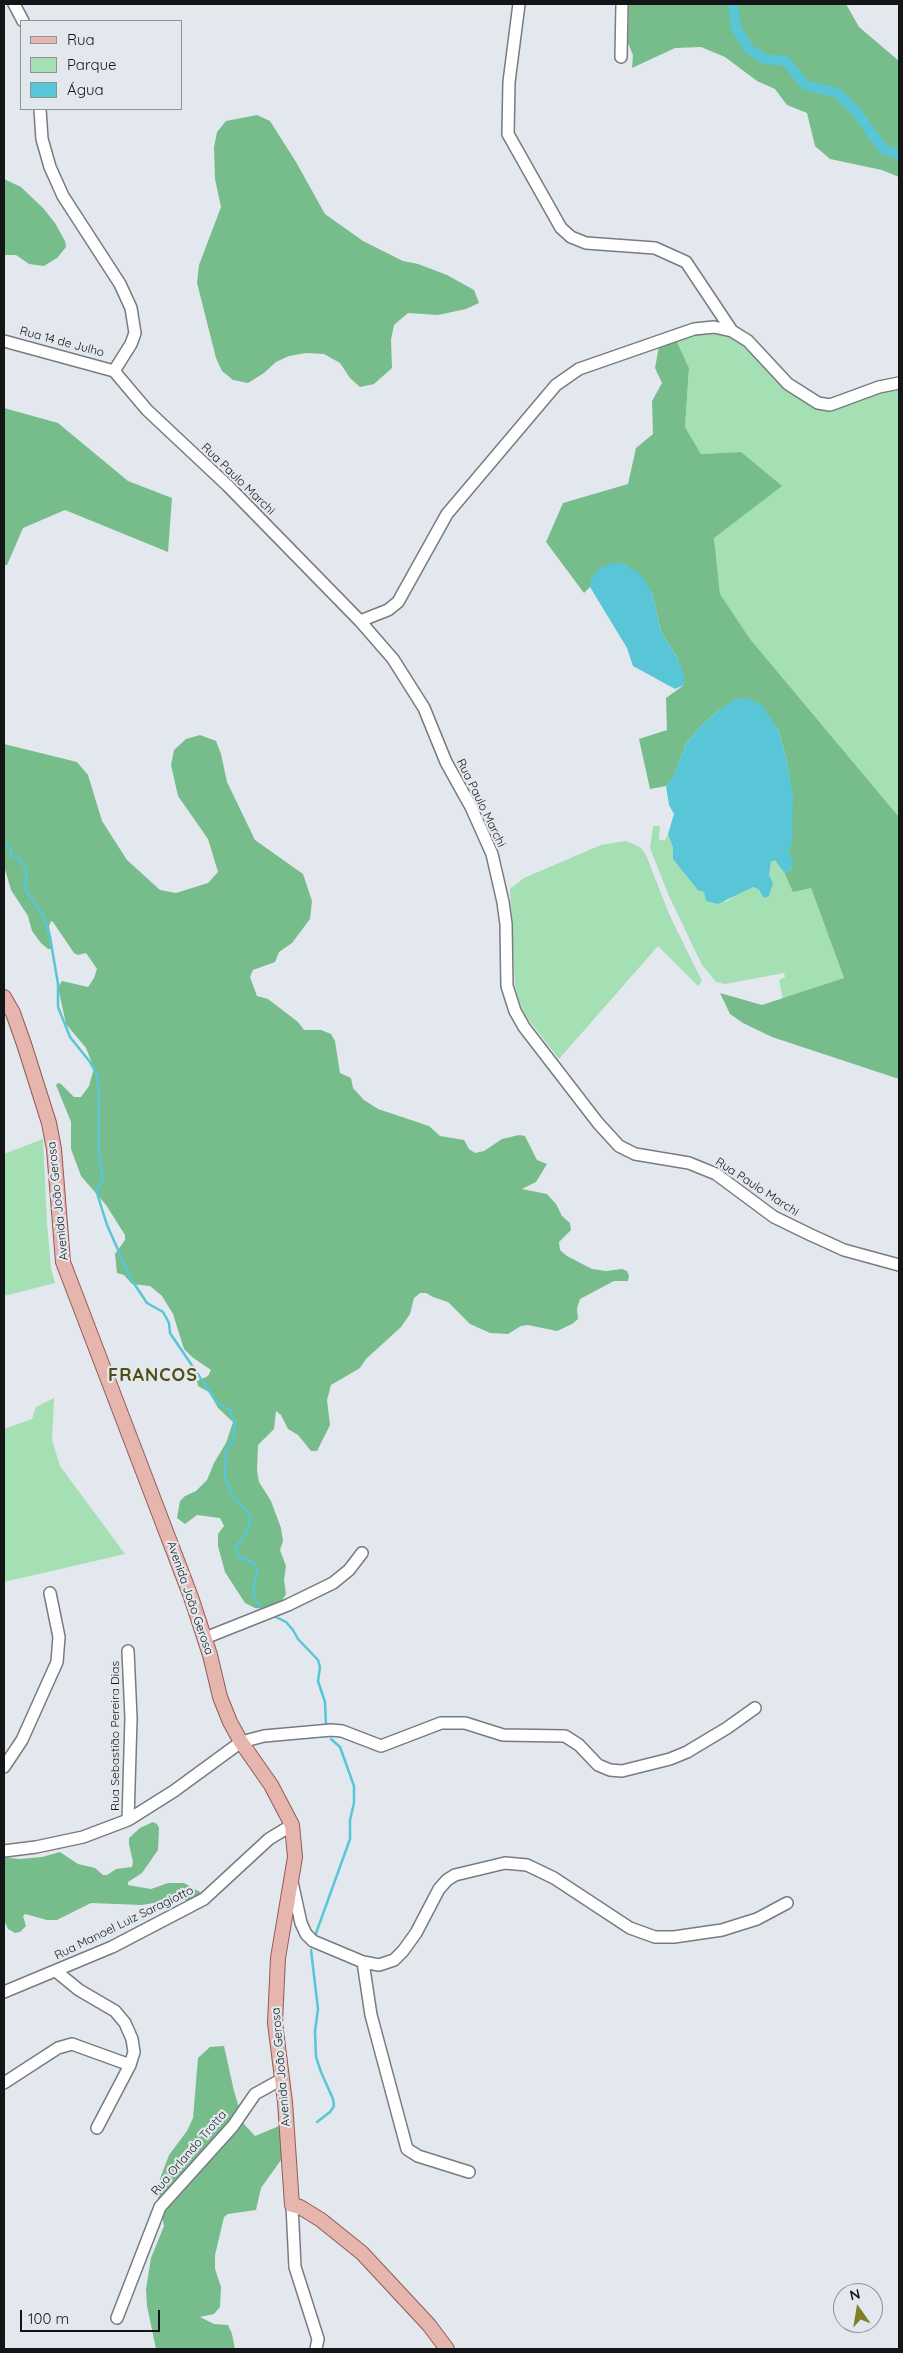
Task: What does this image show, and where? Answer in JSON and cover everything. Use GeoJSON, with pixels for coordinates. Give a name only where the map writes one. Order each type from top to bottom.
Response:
{"type":"FeatureCollection","features":[{"type":"Feature","properties":{"kind":"main road","name":"Avenida João Gerosa"},"geometry":{"type":"LineString","coordinates":[[4,997],[13,1013],[49,1123],[54,1149],[63,1262],[192,1597],[220,1697],[241,1742],[271,1785],[292,1825],[295,1857],[276,1983],[275,2023],[282,2079],[292,2205]]}},
{"type":"Feature","properties":{"kind":"main road"},"geometry":{"type":"LineString","coordinates":[[292,2205],[300,2207],[321,2220],[362,2253],[429,2325],[447,2349]]}},
{"type":"Feature","properties":{"kind":"street"},"geometry":{"type":"LineString","coordinates":[[14,4],[22,20]]}},
{"type":"Feature","properties":{"kind":"street"},"geometry":{"type":"LineString","coordinates":[[519,4],[509,82],[508,134],[561,228],[570,237],[586,243],[656,248],[686,262],[732,331]]}},
{"type":"Feature","properties":{"kind":"street"},"geometry":{"type":"LineString","coordinates":[[621,57],[622,4]]}},
{"type":"Feature","properties":{"kind":"street"},"geometry":{"type":"LineString","coordinates":[[40,110],[42,139],[50,167],[63,196],[120,284],[132,308],[135,332],[131,344],[114,370]]}},
{"type":"Feature","properties":{"kind":"street"},"geometry":{"type":"LineString","coordinates":[[360,621],[388,610],[398,602],[447,514],[563,378],[579,369],[694,329],[714,327],[732,331],[748,341],[788,384],[818,403],[830,405],[878,387],[899,384]]}},
{"type":"Feature","properties":{"kind":"street","name":"Rua 14 de Julho"},"geometry":{"type":"LineString","coordinates":[[4,341],[114,370]]}},
{"type":"Feature","properties":{"kind":"street","name":"Rua Paulo Marchi"},"geometry":{"type":"LineString","coordinates":[[114,370],[147,410],[228,486],[360,621],[393,659],[424,708],[446,762],[471,807],[492,854],[504,902],[507,986],[515,1011],[524,1027],[598,1123],[619,1146],[636,1154],[690,1164],[716,1174],[774,1216],[811,1235],[844,1250],[899,1265]]}},
{"type":"Feature","properties":{"kind":"street"},"geometry":{"type":"LineString","coordinates":[[205,1638],[288,1605],[333,1583],[348,1570],[362,1553]]}},
{"type":"Feature","properties":{"kind":"street"},"geometry":{"type":"LineString","coordinates":[[4,1766],[22,1740],[57,1662],[59,1637],[50,1593]]}},
{"type":"Feature","properties":{"kind":"street","name":"Rua Sebastião Pereira Dias"},"geometry":{"type":"LineString","coordinates":[[128,1651],[131,1718],[128,1820]]}},
{"type":"Feature","properties":{"kind":"street"},"geometry":{"type":"LineString","coordinates":[[4,1851],[36,1847],[83,1837],[128,1820],[174,1791],[241,1742],[272,1735],[331,1730],[381,1746],[441,1723],[457,1722],[503,1735],[565,1736],[579,1744],[598,1765],[622,1771],[670,1759],[687,1752],[727,1728],[754,1708]]}},
{"type":"Feature","properties":{"kind":"street","name":"Rua Manoel Luiz Saragiotto"},"geometry":{"type":"LineString","coordinates":[[4,1992],[57,1972],[112,1947],[204,1899],[269,1839],[292,1825]]}},
{"type":"Feature","properties":{"kind":"street"},"geometry":{"type":"LineString","coordinates":[[292,1878],[306,1934],[324,1948],[363,1962],[380,1965],[394,1960],[403,1951],[416,1933],[439,1888],[447,1880],[455,1875],[505,1863],[527,1865],[554,1878],[630,1928],[655,1937],[674,1937],[722,1930],[757,1919],[788,1903]]}},
{"type":"Feature","properties":{"kind":"street"},"geometry":{"type":"LineString","coordinates":[[363,1962],[371,2016],[407,2149],[418,2156],[469,2172]]}},
{"type":"Feature","properties":{"kind":"street"},"geometry":{"type":"LineString","coordinates":[[57,1972],[79,1990],[115,2011],[125,2023],[132,2039],[134,2052],[130,2065],[97,2128]]}},
{"type":"Feature","properties":{"kind":"street"},"geometry":{"type":"LineString","coordinates":[[4,2083],[58,2048],[72,2044],[130,2065]]}},
{"type":"Feature","properties":{"kind":"street","name":"Rua Orlando Trotta"},"geometry":{"type":"LineString","coordinates":[[117,2318],[160,2207],[233,2126],[243,2109],[256,2094],[282,2079]]}},
{"type":"Feature","properties":{"kind":"street"},"geometry":{"type":"LineString","coordinates":[[292,2205],[295,2266],[319,2346]]}},
{"type":"Feature","properties":{"kind":"green space"},"geometry":{"type":"Polygon","coordinates":[[[629,4],[846,4],[859,27],[899,61],[899,177],[882,170],[830,159],[815,146],[807,113],[787,105],[775,89],[757,81],[725,57],[701,47],[675,48],[632,68],[633,55],[628,43],[629,4]]]}},
{"type":"Feature","properties":{"kind":"green space"},"geometry":{"type":"Polygon","coordinates":[[[257,115],[270,121],[296,162],[325,214],[363,241],[403,261],[418,264],[447,275],[474,290],[479,303],[466,309],[438,315],[408,313],[394,325],[391,340],[392,368],[374,384],[360,387],[350,378],[340,363],[324,354],[306,353],[289,356],[276,362],[264,373],[248,383],[233,380],[222,371],[216,358],[197,283],[199,265],[221,207],[215,179],[214,147],[217,132],[226,121],[257,115]]]}},
{"type":"Feature","properties":{"kind":"green space"},"geometry":{"type":"Polygon","coordinates":[[[4,179],[21,187],[43,208],[55,223],[65,241],[66,247],[57,258],[44,266],[29,264],[16,255],[4,255],[4,179]]]}},
{"type":"Feature","properties":{"kind":"green space"},"geometry":{"type":"Polygon","coordinates":[[[732,331],[818,403],[899,383],[899,817],[750,639],[720,594],[714,538],[741,452],[701,454],[685,427],[689,368],[674,336],[732,331]]]}},
{"type":"Feature","properties":{"kind":"green space"},"geometry":{"type":"Polygon","coordinates":[[[676,340],[689,368],[685,427],[701,454],[741,452],[782,486],[714,538],[720,594],[750,639],[899,817],[899,1079],[772,1037],[743,1023],[730,1014],[720,993],[762,1005],[844,978],[811,888],[793,892],[785,874],[792,868],[788,851],[792,792],[786,757],[778,729],[720,709],[700,727],[686,744],[674,776],[666,786],[650,789],[639,739],[667,730],[666,698],[684,685],[678,659],[661,632],[652,593],[594,576],[590,587],[584,593],[546,542],[563,503],[628,484],[636,448],[653,434],[652,401],[662,383],[655,368],[659,346],[676,340]]]}},
{"type":"Feature","properties":{"kind":"green space"},"geometry":{"type":"Polygon","coordinates":[[[4,408],[58,423],[128,481],[172,498],[168,552],[65,510],[23,528],[7,565],[4,565],[4,408]]]}},
{"type":"Feature","properties":{"kind":"green space"},"geometry":{"type":"Polygon","coordinates":[[[200,735],[216,741],[227,782],[255,840],[303,874],[312,901],[310,919],[292,943],[279,952],[275,962],[253,970],[250,977],[257,996],[268,999],[298,1022],[304,1030],[321,1030],[331,1034],[335,1041],[340,1073],[351,1078],[353,1088],[364,1100],[378,1109],[429,1126],[440,1136],[464,1140],[469,1149],[475,1153],[484,1151],[502,1139],[519,1135],[525,1136],[537,1160],[547,1164],[536,1182],[522,1189],[547,1194],[556,1204],[562,1216],[570,1223],[571,1230],[559,1242],[560,1250],[567,1256],[592,1269],[606,1271],[622,1269],[627,1271],[629,1276],[628,1281],[614,1281],[580,1299],[577,1308],[578,1319],[557,1331],[528,1325],[521,1326],[508,1334],[490,1333],[470,1324],[448,1302],[426,1293],[420,1293],[414,1298],[410,1314],[401,1327],[366,1359],[360,1368],[331,1385],[327,1400],[330,1425],[317,1451],[311,1451],[298,1435],[288,1429],[281,1415],[276,1411],[274,1429],[258,1445],[257,1471],[259,1482],[271,1501],[281,1528],[283,1541],[280,1550],[286,1566],[284,1580],[286,1594],[281,1602],[265,1609],[255,1608],[245,1603],[225,1572],[218,1546],[218,1534],[224,1526],[220,1518],[197,1515],[185,1524],[177,1518],[180,1501],[185,1496],[196,1491],[207,1480],[214,1463],[226,1443],[233,1422],[218,1408],[209,1392],[198,1386],[197,1381],[208,1376],[211,1370],[184,1349],[173,1314],[162,1296],[150,1286],[132,1284],[124,1275],[117,1273],[115,1254],[125,1240],[125,1235],[106,1205],[81,1176],[71,1149],[71,1122],[56,1085],[58,1083],[61,1084],[74,1097],[81,1097],[89,1086],[94,1068],[86,1048],[66,1024],[58,987],[62,981],[88,987],[97,969],[86,953],[78,955],[74,953],[51,921],[49,926],[53,949],[48,949],[41,943],[32,931],[28,916],[11,890],[4,866],[4,744],[77,762],[88,775],[102,821],[127,860],[160,890],[176,893],[208,883],[218,872],[208,839],[178,796],[171,765],[174,750],[186,739],[200,735]]]}},
{"type":"Feature","properties":{"kind":"green space"},"geometry":{"type":"Polygon","coordinates":[[[653,826],[660,826],[659,840],[665,840],[668,834],[673,848],[673,859],[704,892],[726,902],[740,892],[753,887],[758,889],[760,893],[769,875],[771,862],[775,859],[785,874],[811,888],[844,978],[783,1000],[779,980],[785,977],[784,973],[725,984],[716,982],[702,965],[669,896],[650,848],[653,826]]]}},
{"type":"Feature","properties":{"kind":"green space"},"geometry":{"type":"Polygon","coordinates":[[[626,841],[640,847],[646,855],[669,914],[702,981],[698,986],[658,946],[559,1059],[525,1015],[519,1000],[515,986],[510,889],[524,878],[601,845],[626,841]]]}},
{"type":"Feature","properties":{"kind":"green space"},"geometry":{"type":"Polygon","coordinates":[[[43,1139],[47,1223],[51,1268],[55,1283],[4,1296],[4,1154],[43,1139]]]}},
{"type":"Feature","properties":{"kind":"green space"},"geometry":{"type":"Polygon","coordinates":[[[54,1398],[52,1440],[60,1466],[125,1554],[4,1582],[4,1429],[32,1419],[36,1407],[54,1398]]]}},
{"type":"Feature","properties":{"kind":"green space"},"geometry":{"type":"Polygon","coordinates":[[[153,1822],[159,1828],[158,1850],[142,1873],[128,1882],[128,1885],[151,1889],[168,1883],[184,1883],[200,1892],[201,1895],[194,1900],[172,1900],[142,1905],[91,1903],[57,1920],[47,1920],[25,1914],[23,1916],[26,1926],[20,1932],[15,1933],[8,1929],[4,1920],[4,1857],[19,1859],[42,1857],[60,1852],[78,1864],[95,1868],[103,1875],[107,1875],[116,1869],[132,1867],[133,1862],[129,1838],[140,1828],[153,1822]]]}},
{"type":"Feature","properties":{"kind":"green space"},"geometry":{"type":"Polygon","coordinates":[[[224,2046],[244,2124],[255,2136],[279,2126],[284,2127],[286,2132],[281,2160],[261,2188],[256,2210],[228,2214],[224,2217],[215,2255],[215,2269],[221,2287],[220,2307],[214,2314],[200,2317],[214,2324],[228,2325],[235,2349],[156,2349],[147,2306],[146,2289],[151,2258],[164,2226],[158,2198],[158,2184],[169,2155],[187,2131],[193,2118],[198,2058],[210,2047],[224,2046]]]}},
{"type":"Feature","properties":{"kind":"water"},"geometry":{"type":"Polygon","coordinates":[[[613,563],[623,563],[642,575],[652,593],[661,632],[678,659],[684,674],[684,685],[675,689],[633,666],[627,648],[590,587],[591,578],[600,568],[613,563]]]}},
{"type":"Feature","properties":{"kind":"water"},"geometry":{"type":"Polygon","coordinates":[[[747,698],[762,705],[778,729],[786,757],[793,795],[792,843],[788,851],[793,860],[792,868],[785,874],[775,860],[771,862],[769,875],[773,883],[769,896],[764,898],[758,889],[753,887],[718,904],[706,901],[704,892],[698,890],[673,859],[673,848],[668,834],[674,814],[669,805],[666,786],[674,775],[686,744],[700,727],[720,709],[736,699],[747,698]]]}},
{"type":"Feature","properties":{"kind":"waterway"},"geometry":{"type":"LineString","coordinates":[[733,4],[736,28],[749,49],[765,59],[786,61],[805,85],[838,93],[858,114],[883,149],[899,155]]}},
{"type":"Feature","properties":{"kind":"waterway"},"geometry":{"type":"LineString","coordinates":[[4,843],[10,848],[11,855],[18,858],[27,871],[25,889],[43,915],[50,937],[58,984],[58,1007],[70,1037],[97,1074],[99,1154],[103,1182],[96,1190],[107,1225],[131,1279],[147,1303],[163,1312],[169,1323],[170,1333],[218,1404],[230,1410],[235,1423],[233,1441],[226,1450],[225,1478],[231,1493],[251,1517],[247,1533],[235,1547],[238,1556],[255,1564],[257,1573],[253,1591],[256,1601],[263,1609]]}},
{"type":"Feature","properties":{"kind":"waterway"},"geometry":{"type":"LineString","coordinates":[[274,1616],[286,1622],[298,1639],[318,1660],[320,1667],[318,1681],[325,1702],[326,1726]]}},
{"type":"Feature","properties":{"kind":"waterway"},"geometry":{"type":"LineString","coordinates":[[315,1936],[350,1839],[350,1820],[354,1803],[354,1786],[340,1747],[331,1739]]}},
{"type":"Feature","properties":{"kind":"waterway"},"geometry":{"type":"LineString","coordinates":[[311,1950],[318,2009],[315,2031],[316,2057],[334,2106],[330,2112],[317,2122]]}},
{"type":"Feature","properties":{"kind":"district","name":"FRANCOS"},"geometry":{"type":"Point","coordinates":[153,1376]}}]}
